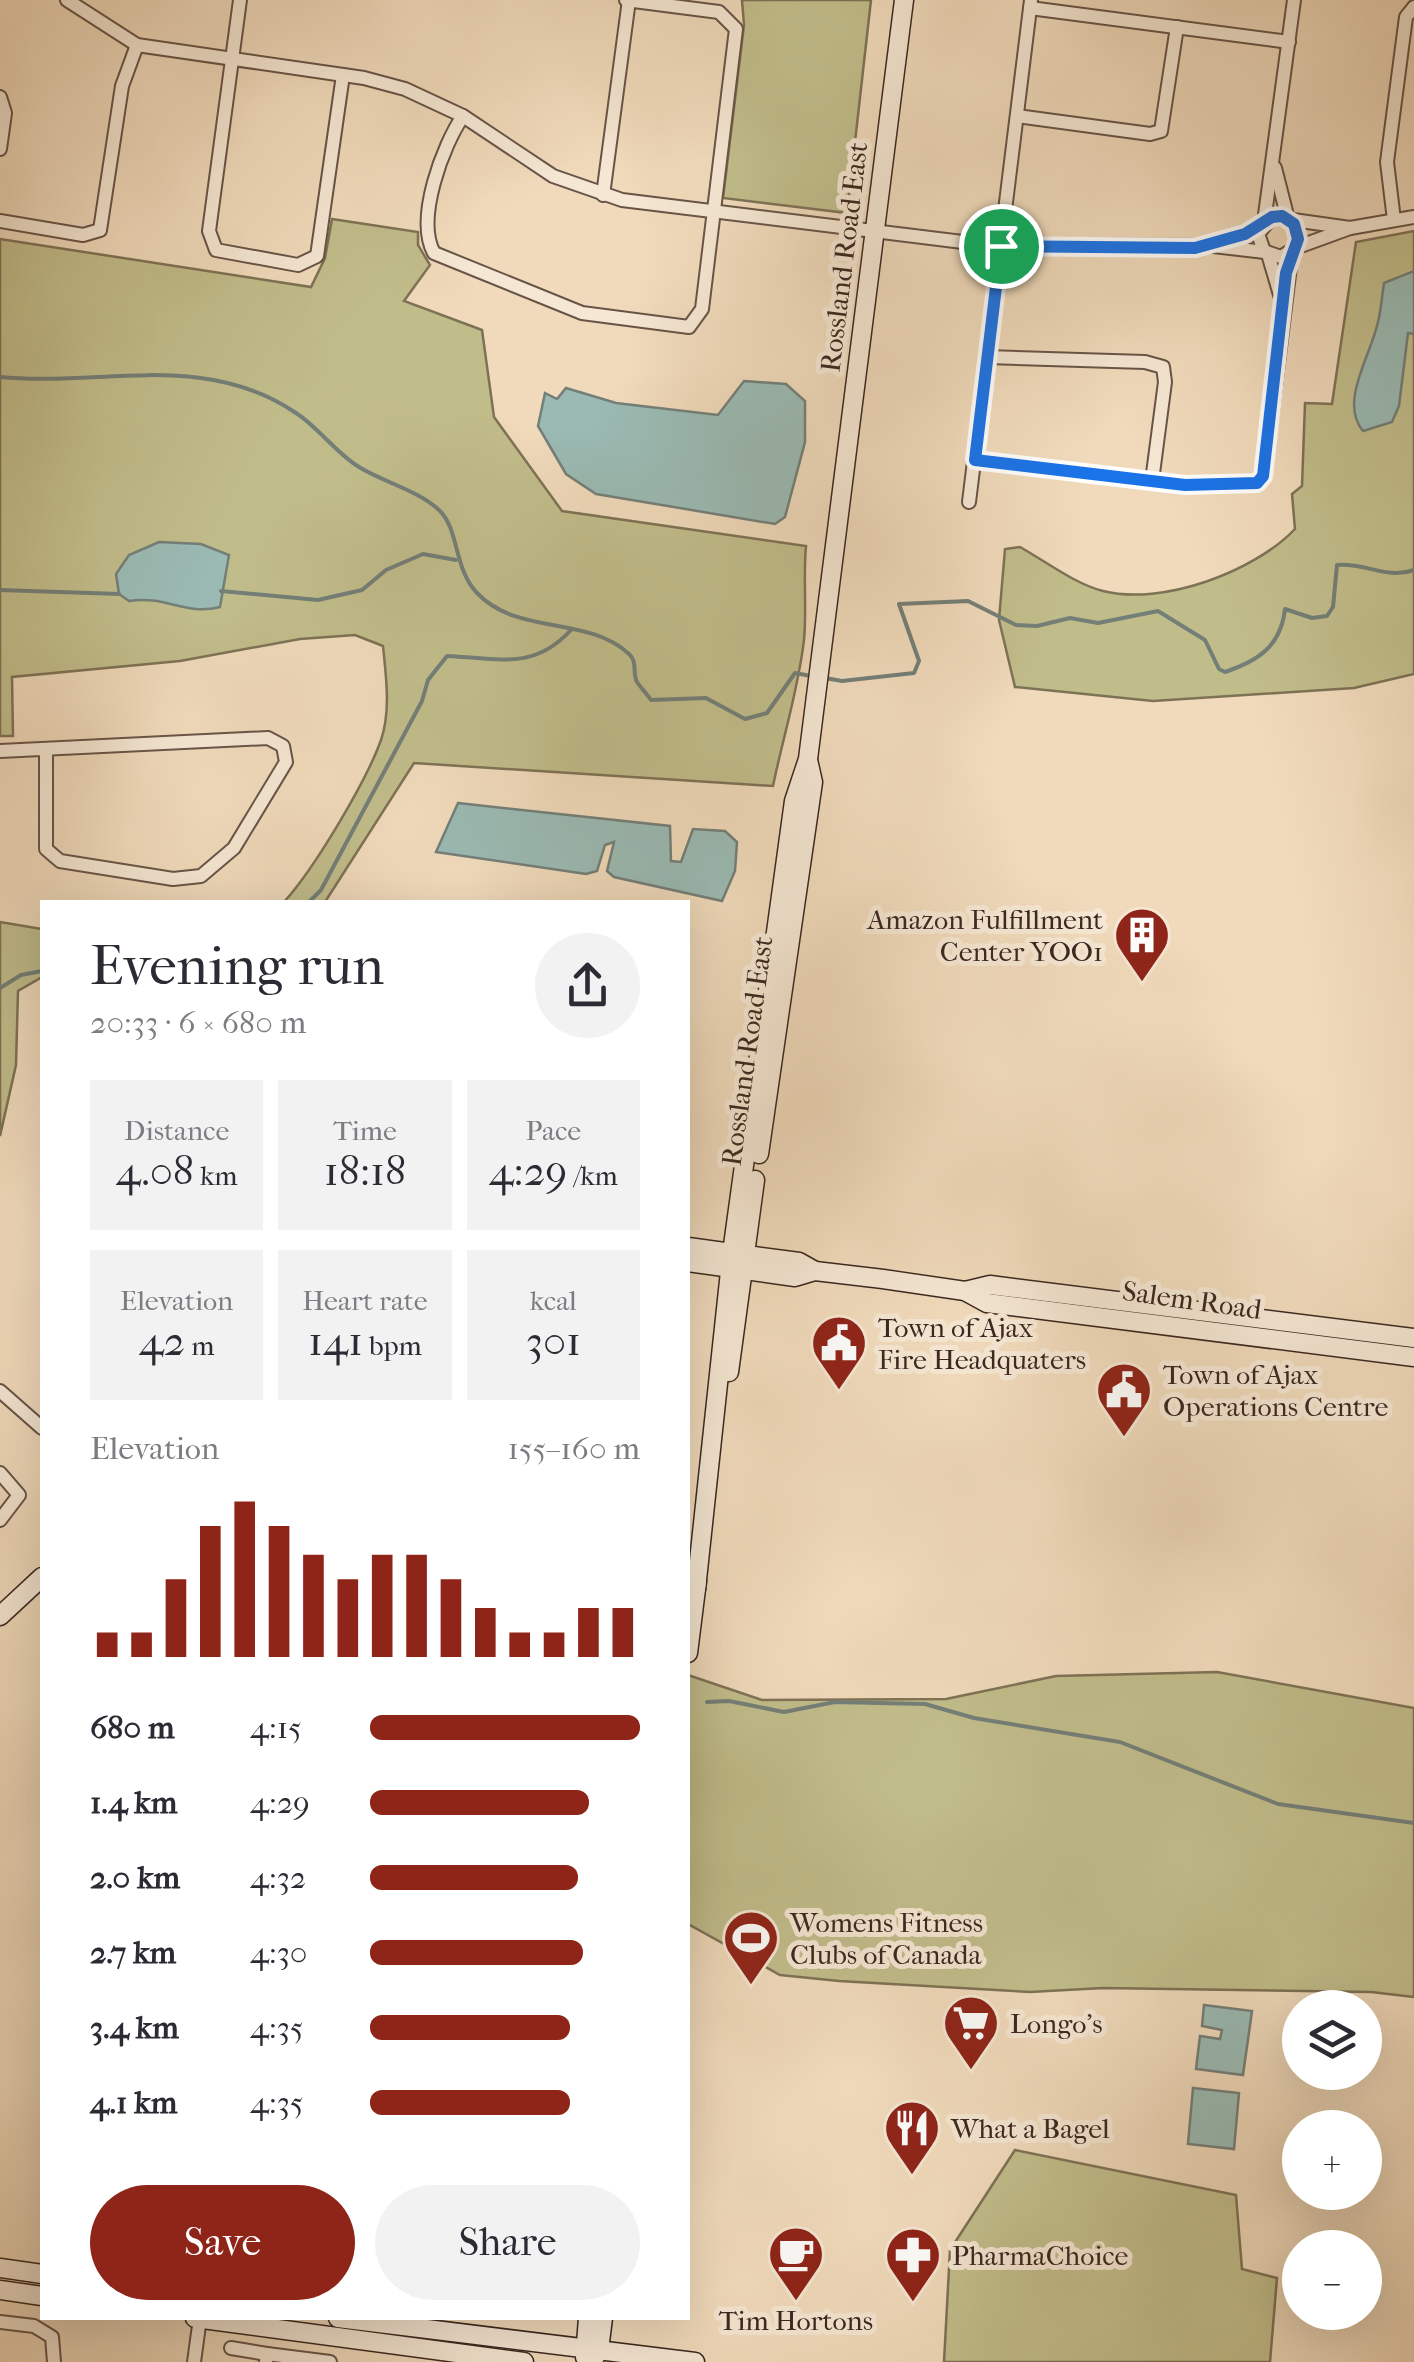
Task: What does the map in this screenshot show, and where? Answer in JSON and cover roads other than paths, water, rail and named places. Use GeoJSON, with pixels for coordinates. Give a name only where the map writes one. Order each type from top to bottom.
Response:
{"type":"FeatureCollection","features":[{"type":"Feature","properties":{"kind":"main road","name":"Rossland Road East"},"geometry":{"type":"LineString","coordinates":[[690,1636],[794,801],[808,759],[904,0]]}},
{"type":"Feature","properties":{"kind":"main road","name":"Salem Road"},"geometry":{"type":"LineString","coordinates":[[690,1247],[795,1278],[815,1271],[965,1291],[988,1302],[1414,1357]]}},
{"type":"Feature","properties":{"kind":"main road","name":"Salem Road"},"geometry":{"type":"LineString","coordinates":[[690,1262],[738,1261]]}},
{"type":"Feature","properties":{"kind":"main road","name":"Salem Road"},"geometry":{"type":"LineString","coordinates":[[965,1291],[990,1285],[1414,1338]]}},
{"type":"Feature","properties":{"kind":"main road"},"geometry":{"type":"LineString","coordinates":[[0,1616],[40,1579]]}},
{"type":"Feature","properties":{"kind":"main road"},"geometry":{"type":"LineString","coordinates":[[0,2268],[40,2274]]}},
{"type":"Feature","properties":{"kind":"main road"},"geometry":{"type":"LineString","coordinates":[[0,2290],[40,2296]]}},
{"type":"Feature","properties":{"kind":"main road"},"geometry":{"type":"LineString","coordinates":[[214,2320],[524,2362]]}},
{"type":"Feature","properties":{"kind":"main road"},"geometry":{"type":"LineString","coordinates":[[351,2320],[590,2356],[694,2362]]}},
{"type":"Feature","properties":{"kind":"main road"},"geometry":{"type":"LineString","coordinates":[[588,2320],[590,2356]]}},
{"type":"Feature","properties":{"kind":"main road"},"geometry":{"type":"LineString","coordinates":[[590,2356],[602,2320]]}},
{"type":"Feature","properties":{"kind":"street"},"geometry":{"type":"LineString","coordinates":[[66,0],[137,45],[344,75],[405,90],[463,116],[540,169],[602,195],[1001,246],[1213,246],[1282,256],[1350,228],[1414,217]]}},
{"type":"Feature","properties":{"kind":"street"},"geometry":{"type":"LineString","coordinates":[[240,0],[210,243],[227,255],[298,265],[311,262],[321,248],[344,75]]}},
{"type":"Feature","properties":{"kind":"street"},"geometry":{"type":"LineString","coordinates":[[463,116],[438,160],[428,235],[430,246],[442,257],[567,308],[598,317],[690,327],[702,309],[733,23],[719,12],[628,0],[602,195]]}},
{"type":"Feature","properties":{"kind":"street"},"geometry":{"type":"LineString","coordinates":[[1284,308],[1258,240],[1273,165],[1294,0]]}},
{"type":"Feature","properties":{"kind":"street"},"geometry":{"type":"LineString","coordinates":[[969,502],[1030,4],[1289,42]]}},
{"type":"Feature","properties":{"kind":"street"},"geometry":{"type":"LineString","coordinates":[[1394,220],[1386,162],[1406,17],[1414,7]]}},
{"type":"Feature","properties":{"kind":"street"},"geometry":{"type":"LineString","coordinates":[[1016,116],[1150,134],[1160,131],[1177,27]]}},
{"type":"Feature","properties":{"kind":"street"},"geometry":{"type":"LineString","coordinates":[[0,221],[82,235],[100,230],[122,86],[137,45]]}},
{"type":"Feature","properties":{"kind":"street"},"geometry":{"type":"LineString","coordinates":[[0,97],[5,113],[0,148]]}},
{"type":"Feature","properties":{"kind":"street"},"geometry":{"type":"LineString","coordinates":[[975,460],[1152,481],[1247,485],[1263,476],[1284,308],[1298,234],[1289,220],[1273,165]]}},
{"type":"Feature","properties":{"kind":"street"},"geometry":{"type":"LineString","coordinates":[[1213,246],[1272,217],[1350,228]]}},
{"type":"Feature","properties":{"kind":"street"},"geometry":{"type":"LineString","coordinates":[[988,358],[1145,362],[1163,367],[1165,382],[1152,481]]}},
{"type":"Feature","properties":{"kind":"street"},"geometry":{"type":"LineString","coordinates":[[0,751],[268,738],[283,746],[286,762],[227,856],[201,876],[172,878],[60,862],[46,849],[46,749]]}},
{"type":"Feature","properties":{"kind":"street"},"geometry":{"type":"LineString","coordinates":[[3,1400],[40,1427]]}},
{"type":"Feature","properties":{"kind":"street"},"geometry":{"type":"LineString","coordinates":[[0,1473],[19,1495],[0,1520]]}},
{"type":"Feature","properties":{"kind":"street"},"geometry":{"type":"LineString","coordinates":[[194,2362],[199,2320]]}},
{"type":"Feature","properties":{"kind":"street"},"geometry":{"type":"LineString","coordinates":[[0,2322],[34,2326],[52,2337],[54,2362]]}},
{"type":"Feature","properties":{"kind":"street"},"geometry":{"type":"LineString","coordinates":[[231,2348],[267,2358],[330,2362]]}},
{"type":"Feature","properties":{"kind":"water"},"geometry":{"type":"Polygon","coordinates":[[[1414,271],[1414,334],[1408,333],[1399,406],[1392,422],[1363,431],[1356,419],[1355,393],[1378,322],[1384,283],[1414,271]]]}},
{"type":"Feature","properties":{"kind":"water"},"geometry":{"type":"Polygon","coordinates":[[[744,381],[786,384],[805,401],[805,442],[785,517],[775,524],[596,494],[566,474],[538,426],[545,393],[557,399],[566,388],[616,403],[718,415],[744,381]]]}},
{"type":"Feature","properties":{"kind":"water"},"geometry":{"type":"Polygon","coordinates":[[[159,542],[201,544],[229,555],[220,607],[196,609],[129,601],[119,594],[116,574],[129,555],[159,542]]]}},
{"type":"Feature","properties":{"kind":"water"},"geometry":{"type":"Polygon","coordinates":[[[458,803],[670,826],[671,861],[681,862],[693,829],[725,831],[737,842],[735,871],[722,901],[614,877],[607,871],[614,842],[605,845],[597,871],[586,874],[436,852],[458,803]]]}},
{"type":"Feature","properties":{"kind":"water"},"geometry":{"type":"Polygon","coordinates":[[[1204,2005],[1252,2011],[1243,2075],[1196,2069],[1200,2036],[1220,2039],[1222,2030],[1202,2026],[1204,2005]]]}},
{"type":"Feature","properties":{"kind":"water"},"geometry":{"type":"Polygon","coordinates":[[[1193,2088],[1239,2093],[1234,2149],[1188,2144],[1193,2088]]]}},
{"type":"Feature","properties":{"kind":"waterway"},"geometry":{"type":"LineString","coordinates":[[0,377],[188,377],[225,382],[261,394],[296,413],[359,467],[440,511],[451,528],[464,573],[477,593],[512,615],[612,642],[632,657],[637,682],[651,700],[706,698],[745,719],[767,713],[795,673],[811,676]]}},
{"type":"Feature","properties":{"kind":"waterway"},"geometry":{"type":"LineString","coordinates":[[221,591],[318,600],[362,590],[386,570],[423,554],[456,560]]}},
{"type":"Feature","properties":{"kind":"waterway"},"geometry":{"type":"LineString","coordinates":[[825,678],[842,681],[914,673],[919,661],[899,604],[968,601],[1016,625],[1037,626],[1070,618],[1098,623],[1158,611],[1205,640],[1219,669],[1225,672],[1266,650],[1279,633],[1285,609],[1312,618],[1327,616],[1333,607],[1337,565],[1394,573],[1414,570]]}},
{"type":"Feature","properties":{"kind":"waterway"},"geometry":{"type":"LineString","coordinates":[[0,590],[119,594]]}},
{"type":"Feature","properties":{"kind":"waterway"},"geometry":{"type":"LineString","coordinates":[[311,900],[321,890],[422,701],[428,680],[447,656],[529,657],[543,652],[571,630]]}},
{"type":"Feature","properties":{"kind":"waterway"},"geometry":{"type":"LineString","coordinates":[[0,988],[21,975],[40,971]]}},
{"type":"Feature","properties":{"kind":"waterway"},"geometry":{"type":"LineString","coordinates":[[707,1702],[729,1701],[784,1712],[835,1702],[925,1704],[974,1718],[1120,1742],[1278,1804],[1414,1823]]}},
{"type":"Feature","properties":{"kind":"place","name":"Amazon Fulfillment Center YOO1"},"geometry":{"type":"Point","coordinates":[1142,984]}},
{"type":"Feature","properties":{"kind":"place","name":"Town of Ajax Fire Headquaters"},"geometry":{"type":"Point","coordinates":[839,1392]}},
{"type":"Feature","properties":{"kind":"place","name":"Town of Ajax Operations Centre"},"geometry":{"type":"Point","coordinates":[1124,1439]}},
{"type":"Feature","properties":{"kind":"place","name":"Womens Fitness Clubs of Canada"},"geometry":{"type":"Point","coordinates":[751,1987]}},
{"type":"Feature","properties":{"kind":"place","name":"Longo's"},"geometry":{"type":"Point","coordinates":[971,2072]}},
{"type":"Feature","properties":{"kind":"place","name":"What a Bagel"},"geometry":{"type":"Point","coordinates":[912,2177]}},
{"type":"Feature","properties":{"kind":"place","name":"Tim Hortons"},"geometry":{"type":"Point","coordinates":[796,2303]}},
{"type":"Feature","properties":{"kind":"place","name":"PharmaChoice"},"geometry":{"type":"Point","coordinates":[913,2304]}}]}
